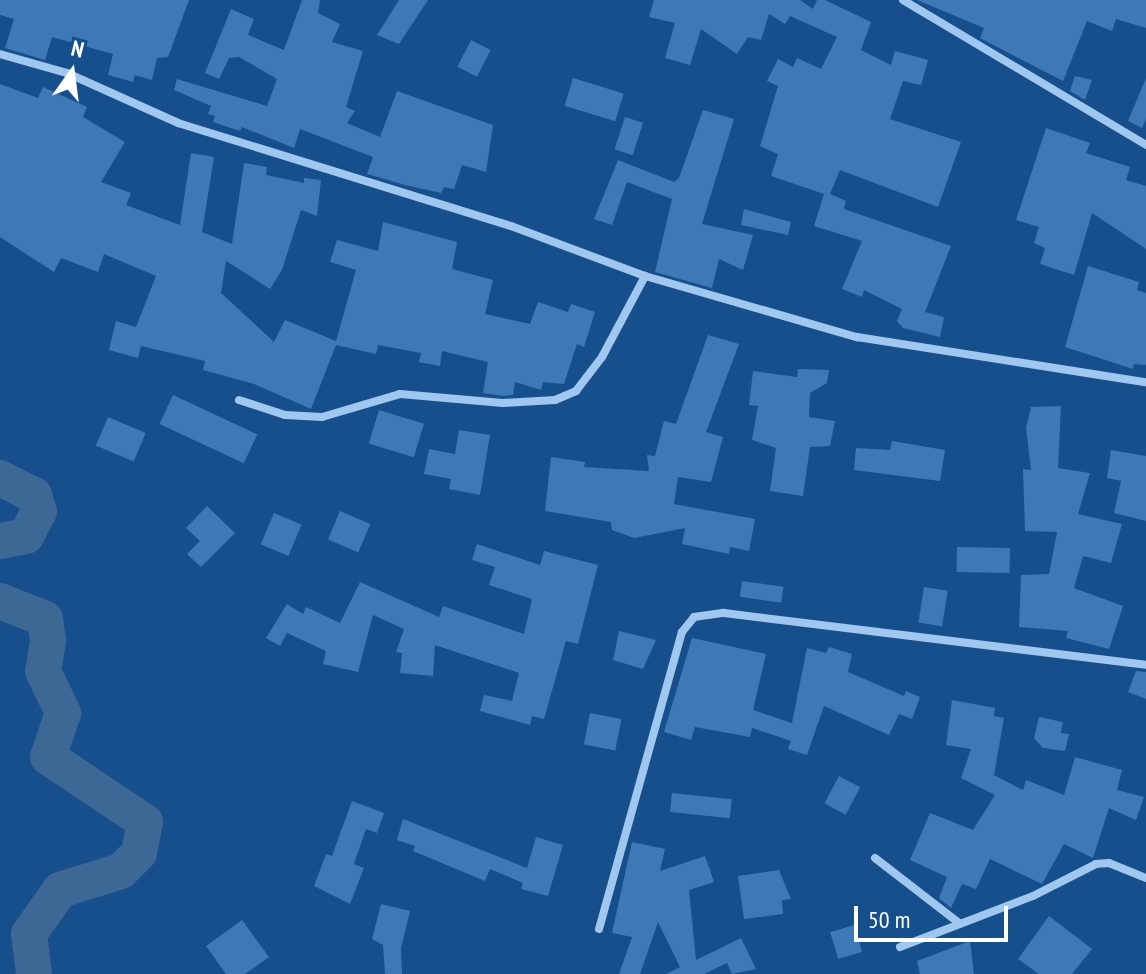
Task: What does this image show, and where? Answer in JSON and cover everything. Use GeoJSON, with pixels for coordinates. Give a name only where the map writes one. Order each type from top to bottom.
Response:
{"type":"FeatureCollection","features":[{"type":"Feature","properties":{"kind":"street"},"geometry":{"type":"LineString","coordinates":[[903,0],[1146,145]]}},
{"type":"Feature","properties":{"kind":"street"},"geometry":{"type":"LineString","coordinates":[[0,54],[67,73],[178,123],[511,226],[645,276],[857,337],[1146,382]]}},
{"type":"Feature","properties":{"kind":"street"},"geometry":{"type":"LineString","coordinates":[[239,400],[285,415],[322,417],[400,394],[503,403],[555,400],[576,391],[602,357],[645,276]]}},
{"type":"Feature","properties":{"kind":"street"},"geometry":{"type":"LineString","coordinates":[[599,929],[682,632],[694,617],[724,613],[1146,665]]}},
{"type":"Feature","properties":{"kind":"street"},"geometry":{"type":"LineString","coordinates":[[875,858],[959,923]]}},
{"type":"Feature","properties":{"kind":"street"},"geometry":{"type":"LineString","coordinates":[[900,947],[1033,896],[1096,864],[1109,863],[1146,878]]}},
{"type":"Feature","properties":{"kind":"building"},"geometry":{"type":"Polygon","coordinates":[[[0,0],[189,0],[168,57],[157,58],[152,80],[135,75],[133,82],[108,75],[113,54],[52,37],[45,60],[5,48],[14,19],[0,15],[0,0]]]}},
{"type":"Feature","properties":{"kind":"building"},"geometry":{"type":"Polygon","coordinates":[[[302,0],[320,0],[318,13],[340,24],[332,42],[363,51],[346,107],[355,111],[347,123],[380,137],[397,91],[493,125],[486,172],[462,165],[454,189],[444,187],[441,193],[405,185],[367,174],[373,157],[300,129],[294,148],[242,127],[240,131],[213,122],[215,116],[208,114],[211,106],[174,90],[177,79],[267,106],[277,79],[239,57],[229,58],[219,79],[205,73],[231,9],[254,19],[248,35],[284,50],[302,0]]]}},
{"type":"Feature","properties":{"kind":"building"},"geometry":{"type":"Polygon","coordinates":[[[399,0],[428,0],[399,44],[377,35],[399,0]]]}},
{"type":"Feature","properties":{"kind":"building"},"geometry":{"type":"Polygon","coordinates":[[[654,0],[800,0],[813,9],[817,0],[825,0],[871,22],[861,50],[891,65],[895,51],[928,60],[921,85],[903,81],[890,119],[961,142],[938,207],[840,170],[830,194],[846,201],[844,209],[951,246],[925,312],[944,317],[940,337],[903,328],[897,321],[902,309],[864,290],[862,297],[842,289],[862,241],[814,226],[824,194],[771,176],[778,154],[760,146],[778,86],[767,81],[778,59],[793,67],[797,58],[821,69],[837,37],[790,16],[785,24],[769,14],[761,40],[748,37],[737,54],[701,29],[690,65],[665,58],[675,23],[649,17],[654,0]]]}},
{"type":"Feature","properties":{"kind":"building"},"geometry":{"type":"Polygon","coordinates":[[[917,0],[1146,0],[1146,28],[1116,19],[1112,31],[1087,21],[1063,81],[980,38],[984,28],[917,0]]]}},
{"type":"Feature","properties":{"kind":"building"},"geometry":{"type":"Polygon","coordinates":[[[471,40],[491,50],[477,77],[457,67],[471,40]]]}},
{"type":"Feature","properties":{"kind":"building"},"geometry":{"type":"Polygon","coordinates":[[[1075,76],[1092,80],[1085,100],[1070,91],[1075,76]]]}},
{"type":"Feature","properties":{"kind":"building"},"geometry":{"type":"Polygon","coordinates":[[[573,78],[624,93],[615,121],[565,106],[573,78]]]}},
{"type":"Feature","properties":{"kind":"building"},"geometry":{"type":"Polygon","coordinates":[[[1146,78],[1146,119],[1142,128],[1128,121],[1146,78]]]}},
{"type":"Feature","properties":{"kind":"building"},"geometry":{"type":"Polygon","coordinates":[[[0,84],[38,98],[43,87],[87,107],[83,117],[125,142],[101,182],[131,193],[126,205],[180,225],[191,153],[214,157],[202,232],[232,244],[244,163],[267,167],[266,175],[304,183],[304,178],[321,180],[317,216],[301,210],[282,270],[270,289],[226,261],[221,293],[274,342],[285,320],[336,341],[356,270],[330,262],[337,240],[378,251],[383,222],[457,242],[452,269],[493,280],[485,314],[530,324],[538,302],[568,312],[571,304],[595,312],[584,347],[577,344],[564,384],[543,382],[541,390],[515,382],[513,395],[503,396],[483,393],[488,362],[442,351],[440,366],[419,362],[421,353],[378,345],[376,354],[336,345],[311,409],[254,384],[203,370],[205,361],[141,346],[138,358],[109,350],[116,321],[136,327],[156,276],[104,254],[98,272],[61,258],[54,272],[0,237],[0,84]]]}},
{"type":"Feature","properties":{"kind":"building"},"geometry":{"type":"Polygon","coordinates":[[[703,110],[734,119],[702,224],[753,235],[743,270],[719,259],[712,288],[655,272],[672,199],[627,182],[612,225],[594,219],[618,160],[674,182],[679,178],[703,110]]]}},
{"type":"Feature","properties":{"kind":"building"},"geometry":{"type":"Polygon","coordinates":[[[625,117],[643,123],[633,155],[614,149],[625,117]]]}},
{"type":"Feature","properties":{"kind":"building"},"geometry":{"type":"Polygon","coordinates":[[[1046,128],[1090,143],[1086,153],[1130,167],[1126,180],[1146,186],[1146,249],[1092,213],[1074,275],[1040,264],[1045,248],[1034,243],[1039,227],[1016,220],[1046,128]]]}},
{"type":"Feature","properties":{"kind":"building"},"geometry":{"type":"Polygon","coordinates":[[[744,209],[791,222],[788,235],[741,225],[744,209]]]}},
{"type":"Feature","properties":{"kind":"building"},"geometry":{"type":"Polygon","coordinates":[[[1088,266],[1139,282],[1137,290],[1146,293],[1146,365],[1134,364],[1133,369],[1065,347],[1088,266]]]}},
{"type":"Feature","properties":{"kind":"building"},"geometry":{"type":"Polygon","coordinates":[[[708,335],[739,344],[706,432],[723,437],[711,482],[678,477],[674,504],[755,519],[749,551],[730,547],[729,554],[682,544],[685,528],[634,538],[612,530],[611,522],[545,511],[551,457],[585,462],[584,467],[649,471],[647,455],[655,456],[664,421],[676,424],[708,335]]]}},
{"type":"Feature","properties":{"kind":"building"},"geometry":{"type":"Polygon","coordinates":[[[798,369],[829,370],[827,383],[810,393],[809,417],[835,421],[830,446],[810,447],[803,496],[770,491],[776,448],[752,440],[758,406],[749,405],[753,371],[797,377],[798,369]]]}},
{"type":"Feature","properties":{"kind":"building"},"geometry":{"type":"Polygon","coordinates":[[[173,395],[257,434],[244,463],[159,424],[173,395]]]}},
{"type":"Feature","properties":{"kind":"building"},"geometry":{"type":"Polygon","coordinates":[[[1061,406],[1058,468],[1090,473],[1078,514],[1122,524],[1111,563],[1083,556],[1074,588],[1123,606],[1109,649],[1066,638],[1068,631],[1019,627],[1021,575],[1049,574],[1057,532],[1025,531],[1023,469],[1031,470],[1026,428],[1031,407],[1061,406]]]}},
{"type":"Feature","properties":{"kind":"building"},"geometry":{"type":"Polygon","coordinates":[[[379,410],[424,424],[414,457],[369,443],[379,410]]]}},
{"type":"Feature","properties":{"kind":"building"},"geometry":{"type":"Polygon","coordinates":[[[108,417],[146,433],[134,462],[96,446],[108,417]]]}},
{"type":"Feature","properties":{"kind":"building"},"geometry":{"type":"Polygon","coordinates":[[[459,430],[490,435],[480,495],[449,489],[451,479],[424,474],[429,449],[455,454],[459,430]]]}},
{"type":"Feature","properties":{"kind":"building"},"geometry":{"type":"Polygon","coordinates":[[[892,441],[945,450],[940,481],[854,470],[856,448],[890,450],[892,441]]]}},
{"type":"Feature","properties":{"kind":"building"},"geometry":{"type":"Polygon","coordinates":[[[1111,450],[1146,456],[1146,521],[1114,513],[1121,481],[1107,478],[1111,450]]]}},
{"type":"Feature","properties":{"kind":"building"},"geometry":{"type":"Polygon","coordinates":[[[207,506],[235,533],[201,567],[187,554],[200,541],[186,528],[207,506]]]}},
{"type":"Feature","properties":{"kind":"building"},"geometry":{"type":"Polygon","coordinates":[[[340,511],[370,524],[358,552],[328,540],[340,511]]]}},
{"type":"Feature","properties":{"kind":"building"},"geometry":{"type":"Polygon","coordinates":[[[274,513],[302,525],[288,556],[261,544],[274,513]]]}},
{"type":"Feature","properties":{"kind":"building"},"geometry":{"type":"Polygon","coordinates":[[[477,544],[540,565],[544,551],[598,565],[578,644],[566,641],[544,719],[532,716],[530,725],[480,711],[484,695],[512,701],[519,673],[435,645],[433,676],[400,673],[402,653],[396,652],[404,629],[373,615],[358,672],[323,664],[326,651],[287,633],[280,646],[266,638],[287,604],[303,614],[306,607],[340,623],[360,582],[439,617],[443,606],[524,634],[532,599],[489,585],[495,567],[472,560],[477,544]]]}},
{"type":"Feature","properties":{"kind":"building"},"geometry":{"type":"Polygon","coordinates":[[[957,547],[1010,548],[1010,573],[957,572],[957,547]]]}},
{"type":"Feature","properties":{"kind":"building"},"geometry":{"type":"Polygon","coordinates":[[[742,581],[784,587],[781,603],[740,597],[742,581]]]}},
{"type":"Feature","properties":{"kind":"building"},"geometry":{"type":"Polygon","coordinates":[[[924,587],[948,591],[942,626],[918,623],[924,587]]]}},
{"type":"Feature","properties":{"kind":"building"},"geometry":{"type":"Polygon","coordinates":[[[619,631],[656,640],[643,669],[613,660],[619,631]]]}},
{"type":"Feature","properties":{"kind":"building"},"geometry":{"type":"Polygon","coordinates":[[[692,638],[766,654],[753,710],[792,723],[807,648],[826,653],[829,647],[852,654],[848,672],[904,696],[906,691],[920,697],[912,719],[899,714],[889,735],[824,706],[807,755],[788,749],[791,741],[752,728],[750,737],[695,727],[691,740],[664,732],[692,638]]]}},
{"type":"Feature","properties":{"kind":"building"},"geometry":{"type":"Polygon","coordinates":[[[1136,671],[1146,672],[1146,699],[1128,692],[1136,671]]]}},
{"type":"Feature","properties":{"kind":"building"},"geometry":{"type":"Polygon","coordinates":[[[952,700],[995,708],[994,716],[1004,718],[994,775],[1023,790],[1026,780],[1064,795],[1075,757],[1122,770],[1117,790],[1144,797],[1136,820],[1109,808],[1093,858],[1064,844],[1042,884],[990,859],[976,889],[962,884],[951,908],[939,898],[947,877],[910,860],[930,813],[973,830],[995,795],[961,778],[971,749],[946,745],[952,700]]]}},
{"type":"Feature","properties":{"kind":"building"},"geometry":{"type":"Polygon","coordinates":[[[590,713],[621,719],[615,751],[584,744],[590,713]]]}},
{"type":"Feature","properties":{"kind":"building"},"geometry":{"type":"Polygon","coordinates":[[[1039,717],[1063,722],[1061,733],[1069,734],[1065,751],[1043,748],[1034,738],[1039,717]]]}},
{"type":"Feature","properties":{"kind":"building"},"geometry":{"type":"Polygon","coordinates":[[[839,776],[860,787],[846,815],[824,803],[839,776]]]}},
{"type":"Feature","properties":{"kind":"building"},"geometry":{"type":"Polygon","coordinates":[[[672,793],[732,799],[730,818],[670,812],[672,793]]]}},
{"type":"Feature","properties":{"kind":"building"},"geometry":{"type":"Polygon","coordinates":[[[352,801],[384,813],[377,833],[366,829],[354,864],[364,868],[350,904],[314,886],[326,854],[332,856],[352,801]]]}},
{"type":"Feature","properties":{"kind":"building"},"geometry":{"type":"Polygon","coordinates":[[[403,819],[527,868],[536,837],[563,845],[548,896],[521,889],[523,883],[490,869],[485,881],[413,851],[415,846],[397,840],[403,819]]]}},
{"type":"Feature","properties":{"kind":"building"},"geometry":{"type":"Polygon","coordinates":[[[632,842],[665,849],[660,871],[705,856],[714,882],[689,890],[696,960],[741,938],[756,969],[732,974],[727,963],[704,974],[666,974],[680,967],[658,922],[640,974],[619,974],[632,937],[612,933],[632,842]]]}},
{"type":"Feature","properties":{"kind":"building"},"geometry":{"type":"Polygon","coordinates":[[[779,870],[791,899],[782,900],[783,914],[744,919],[738,876],[779,870]]]}},
{"type":"Feature","properties":{"kind":"building"},"geometry":{"type":"Polygon","coordinates":[[[381,904],[410,911],[401,948],[402,974],[385,974],[383,945],[372,939],[381,904]]]}},
{"type":"Feature","properties":{"kind":"building"},"geometry":{"type":"Polygon","coordinates":[[[1049,916],[1092,949],[1072,974],[1039,974],[1018,959],[1049,916]]]}},
{"type":"Feature","properties":{"kind":"building"},"geometry":{"type":"Polygon","coordinates":[[[242,920],[269,957],[245,974],[226,974],[206,946],[242,920]]]}},
{"type":"Feature","properties":{"kind":"building"},"geometry":{"type":"Polygon","coordinates":[[[854,925],[862,952],[838,959],[830,932],[854,925]]]}},
{"type":"Feature","properties":{"kind":"building"},"geometry":{"type":"Polygon","coordinates":[[[970,941],[974,974],[920,974],[917,961],[970,941]]]}},
{"type":"Feature","properties":{"kind":"waterway"},"geometry":{"type":"LineString","coordinates":[[0,478],[34,495],[39,511],[26,536],[0,541]]}},
{"type":"Feature","properties":{"kind":"waterway"},"geometry":{"type":"LineString","coordinates":[[0,601],[45,619],[48,641],[43,671],[63,713],[48,757],[145,822],[139,853],[121,871],[60,890],[29,934],[34,974]]}}]}
